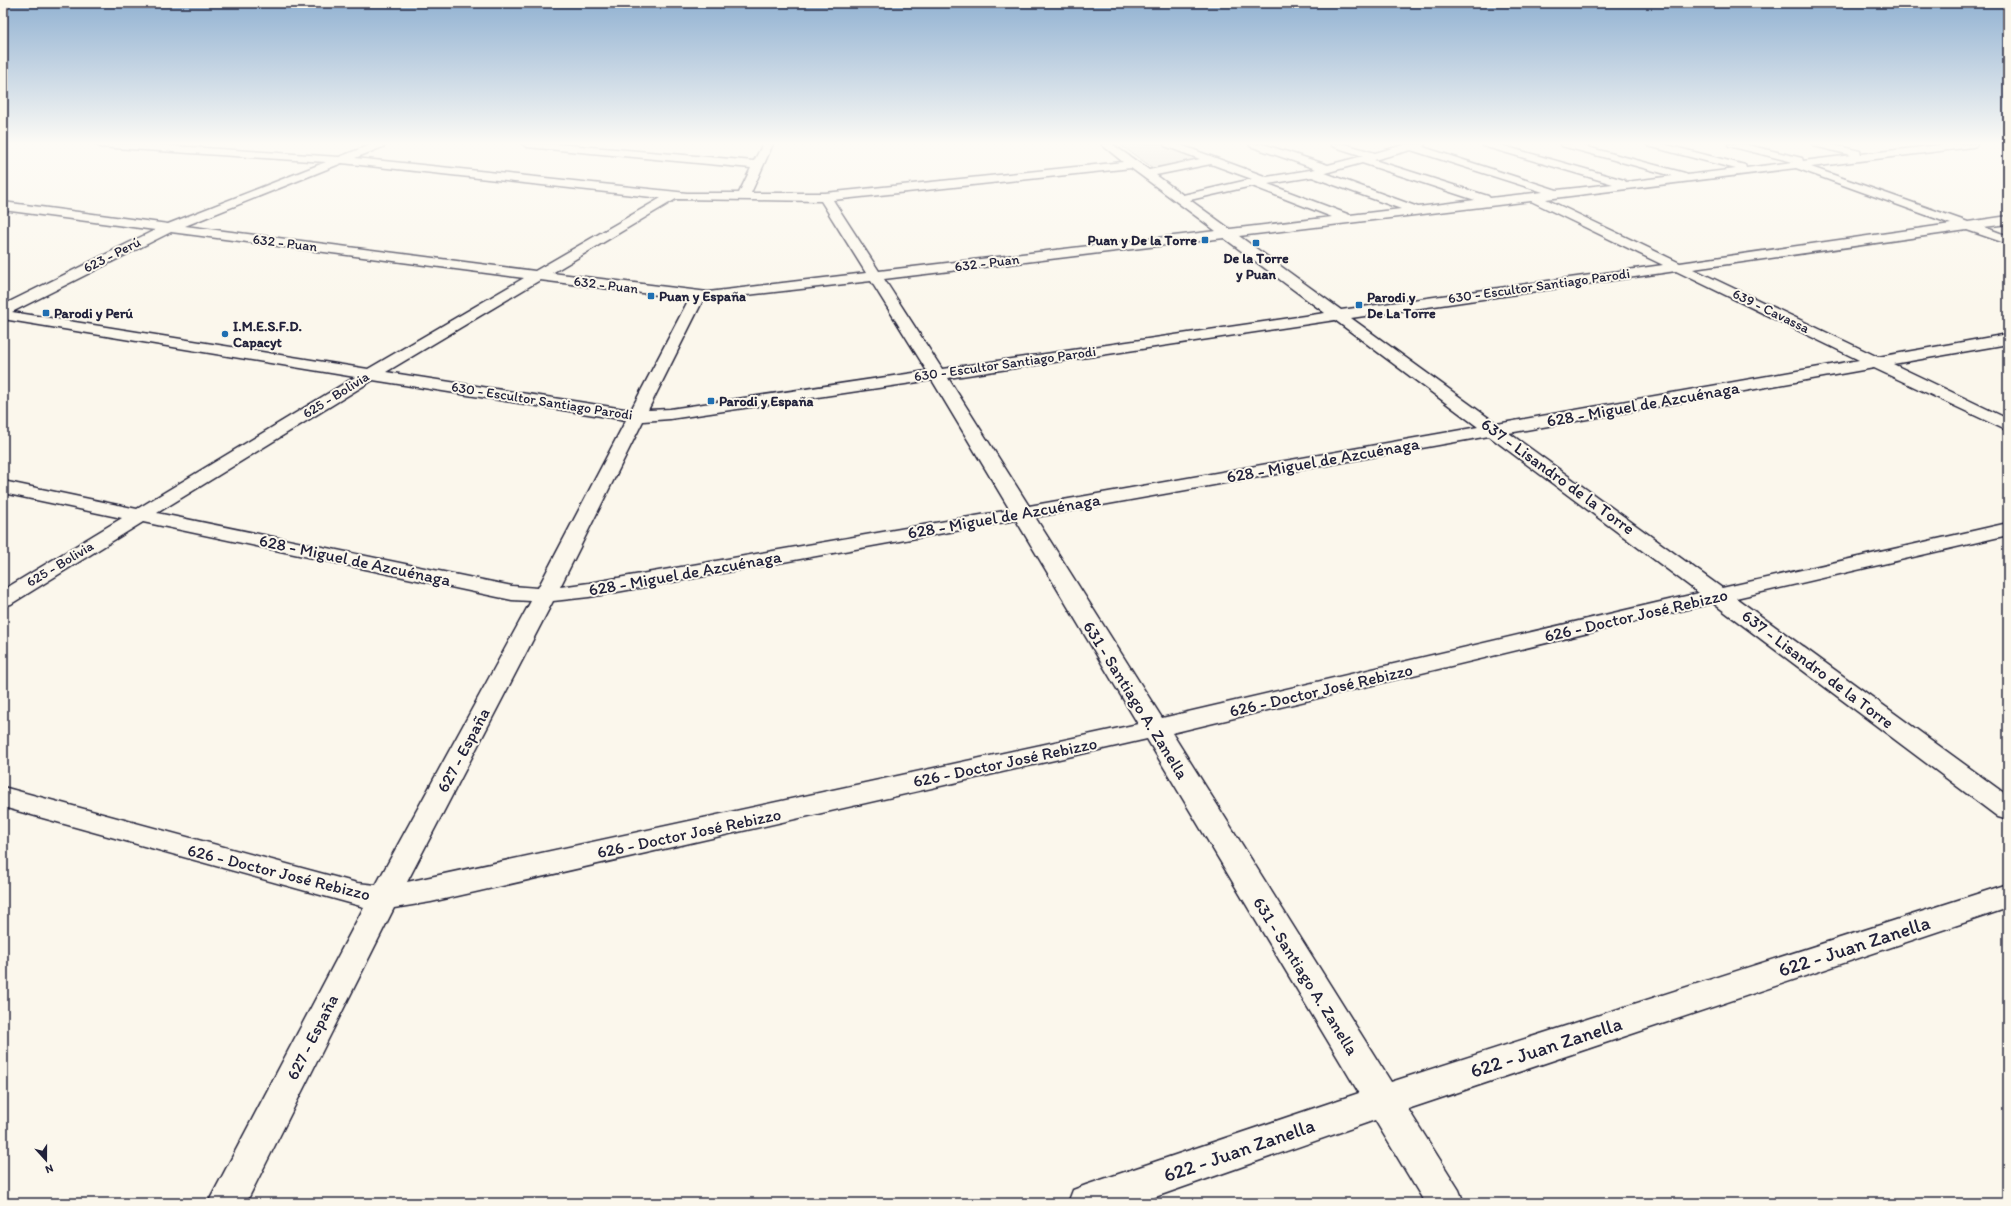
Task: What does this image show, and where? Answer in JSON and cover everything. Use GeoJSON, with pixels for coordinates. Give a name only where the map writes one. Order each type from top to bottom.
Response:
{"type":"FeatureCollection","features":[{"type":"Feature","properties":{"kind":"street","name":"623 - Perú"},"geometry":{"type":"LineString","coordinates":[[3,311],[168,228],[238,200]]}},
{"type":"Feature","properties":{"kind":"street","name":"625 - Bolivia"},"geometry":{"type":"LineString","coordinates":[[3,599],[371,374],[666,200]]}},
{"type":"Feature","properties":{"kind":"street","name":"631 - Santiago A. Zanella"},"geometry":{"type":"LineString","coordinates":[[827,200],[937,374],[1446,1203]]}},
{"type":"Feature","properties":{"kind":"street","name":"637 - Lisandro de la Torre"},"geometry":{"type":"LineString","coordinates":[[1184,200],[2008,810]]}},
{"type":"Feature","properties":{"kind":"street"},"geometry":{"type":"LineString","coordinates":[[1300,200],[1348,219]]}},
{"type":"Feature","properties":{"kind":"street"},"geometry":{"type":"LineString","coordinates":[[1390,200],[1417,210]]}},
{"type":"Feature","properties":{"kind":"street"},"geometry":{"type":"LineString","coordinates":[[1487,200],[1492,202]]}},
{"type":"Feature","properties":{"kind":"street","name":"632 - Puan"},"geometry":{"type":"LineString","coordinates":[[3,206],[698,296],[1506,200]]}},
{"type":"Feature","properties":{"kind":"street","name":"639 - Cavassa"},"geometry":{"type":"LineString","coordinates":[[1540,200],[2008,426]]}},
{"type":"Feature","properties":{"kind":"street"},"geometry":{"type":"LineString","coordinates":[[1895,200],[2008,240]]}},
{"type":"Feature","properties":{"kind":"street","name":"630 - Escultor Santiago Parodi"},"geometry":{"type":"LineString","coordinates":[[3,315],[614,414],[637,416],[670,414],[1339,315],[2008,220]]}},
{"type":"Feature","properties":{"kind":"street","name":"627 - España"},"geometry":{"type":"LineString","coordinates":[[226,1203],[384,898],[545,595],[698,296]]}},
{"type":"Feature","properties":{"kind":"street","name":"628 - Miguel de Azcuénaga"},"geometry":{"type":"LineString","coordinates":[[3,487],[512,593],[545,595],[589,590],[2008,339]]}},
{"type":"Feature","properties":{"kind":"street","name":"626 - Doctor José Rebizzo"},"geometry":{"type":"LineString","coordinates":[[3,798],[357,895],[384,898],[446,886],[1154,729],[1719,595],[2008,529]]}},
{"type":"Feature","properties":{"kind":"street","name":"622 - Juan Zanella"},"geometry":{"type":"LineString","coordinates":[[1086,1203],[1383,1101],[2008,896]]}},
{"type":"Feature","properties":{"kind":"place","name":"Puan y De la Torre"},"geometry":{"type":"Point","coordinates":[1205,240]}},
{"type":"Feature","properties":{"kind":"place","name":"De la Torre y Puan"},"geometry":{"type":"Point","coordinates":[1256,243]}},
{"type":"Feature","properties":{"kind":"place","name":"Puan y España"},"geometry":{"type":"Point","coordinates":[651,296]}},
{"type":"Feature","properties":{"kind":"place","name":"Parodi y De La Torre"},"geometry":{"type":"Point","coordinates":[1359,305]}},
{"type":"Feature","properties":{"kind":"place","name":"Parodi y Perú"},"geometry":{"type":"Point","coordinates":[46,313]}},
{"type":"Feature","properties":{"kind":"place","name":"I.M.E.S.F.D. Capacyt"},"geometry":{"type":"Point","coordinates":[225,334]}},
{"type":"Feature","properties":{"kind":"place","name":"Parodi y España"},"geometry":{"type":"Point","coordinates":[711,401]}}]}
